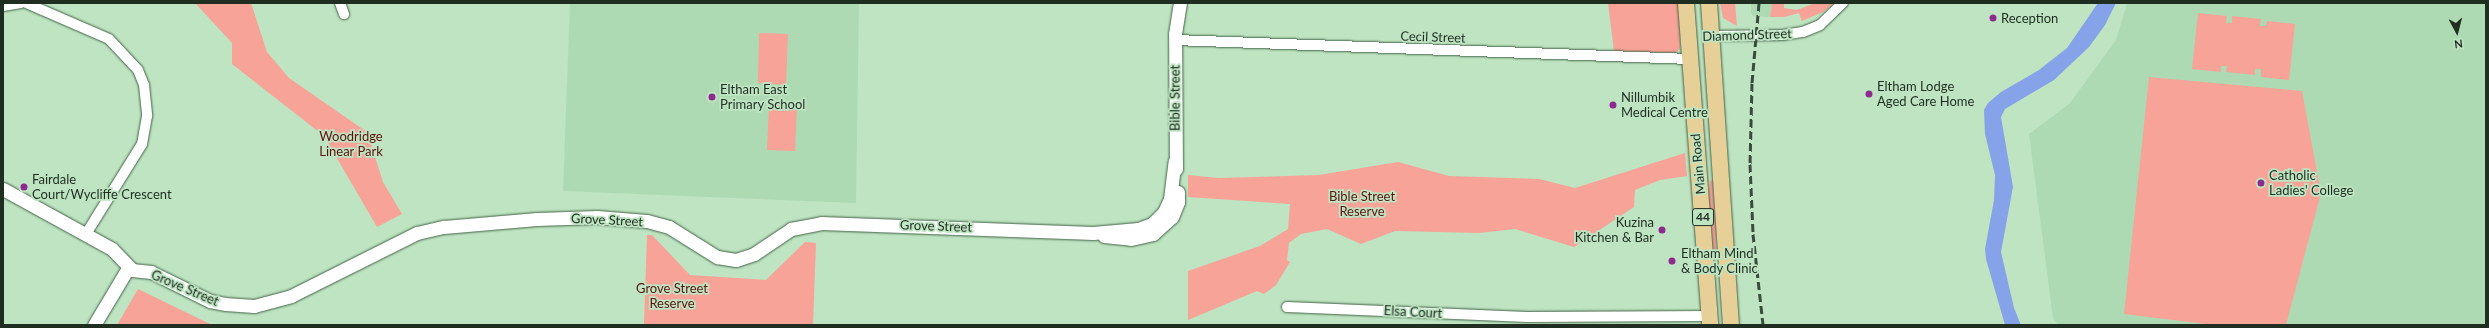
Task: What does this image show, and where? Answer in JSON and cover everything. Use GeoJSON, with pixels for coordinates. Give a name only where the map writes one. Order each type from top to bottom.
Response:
{"type":"FeatureCollection","features":[{"type":"Feature","properties":{"kind":"main road","name":"Main Road"},"geometry":{"type":"LineString","coordinates":[[1686,3],[1710,320]]}},
{"type":"Feature","properties":{"kind":"main road","name":"Main Road"},"geometry":{"type":"LineString","coordinates":[[1709,3],[1731,320]]}},
{"type":"Feature","properties":{"kind":"main road","name":"Diamond Street"},"geometry":{"type":"LineString","coordinates":[[1689,37],[1711,36]]}},
{"type":"Feature","properties":{"kind":"main road"},"geometry":{"type":"LineString","coordinates":[[1690,59],[1712,58]]}},
{"type":"Feature","properties":{"kind":"main road","name":"Elsa Court"},"geometry":{"type":"LineString","coordinates":[[1710,320],[1731,320]]}},
{"type":"Feature","properties":{"kind":"street"},"geometry":{"type":"LineString","coordinates":[[3,6],[21,3]]}},
{"type":"Feature","properties":{"kind":"street"},"geometry":{"type":"LineString","coordinates":[[26,3],[109,39],[138,70],[144,85],[147,116],[142,144],[86,234]]}},
{"type":"Feature","properties":{"kind":"street"},"geometry":{"type":"LineString","coordinates":[[340,3],[344,14]]}},
{"type":"Feature","properties":{"kind":"street","name":"Bible Street"},"geometry":{"type":"LineString","coordinates":[[1169,3],[1175,37]]}},
{"type":"Feature","properties":{"kind":"street","name":"Bible Street"},"geometry":{"type":"LineString","coordinates":[[1165,219],[1178,202],[1174,161],[1175,37],[1180,3]]}},
{"type":"Feature","properties":{"kind":"street","name":"Diamond Street"},"geometry":{"type":"LineString","coordinates":[[1711,36],[1783,35],[1803,32],[1820,25],[1843,3]]}},
{"type":"Feature","properties":{"kind":"street","name":"Cecil Street"},"geometry":{"type":"LineString","coordinates":[[1175,37],[1690,59]]}},
{"type":"Feature","properties":{"kind":"street"},"geometry":{"type":"LineString","coordinates":[[3,189],[112,249],[128,268],[94,325]]}},
{"type":"Feature","properties":{"kind":"street","name":"Grove Street"},"geometry":{"type":"LineString","coordinates":[[128,268],[151,272],[210,301],[225,304],[254,306],[291,296],[418,232],[444,227],[537,218],[597,217],[647,222],[669,227],[707,252],[726,259],[744,258],[761,250],[784,233],[799,227],[821,224],[1093,233],[1113,238],[1138,239],[1153,234],[1165,219]]}},
{"type":"Feature","properties":{"kind":"street","name":"Elsa Court"},"geometry":{"type":"LineString","coordinates":[[1288,307],[1500,320],[1710,320]]}},
{"type":"Feature","properties":{"kind":"shaded area","name":"Eltham East Primary School"},"geometry":{"type":"Polygon","coordinates":[[[570,3],[859,3],[856,203],[563,191],[570,3]]]}},
{"type":"Feature","properties":{"kind":"shaded area"},"geometry":{"type":"Polygon","coordinates":[[[1751,3],[1772,3],[1770,17],[1753,16],[1751,13],[1751,3]]]}},
{"type":"Feature","properties":{"kind":"shaded area","name":"Catholic Ladies' College"},"geometry":{"type":"Polygon","coordinates":[[[2127,3],[2486,3],[2486,325],[2058,325],[2053,318],[2029,134],[2070,103],[2116,40],[2127,3]]]}},
{"type":"Feature","properties":{"kind":"green space","name":"Woodridge Linear Park"},"geometry":{"type":"Polygon","coordinates":[[[195,3],[251,3],[267,52],[289,78],[367,132],[383,182],[402,214],[377,227],[324,136],[232,64],[232,43],[195,3]]]}},
{"type":"Feature","properties":{"kind":"green space"},"geometry":{"type":"Polygon","coordinates":[[[1608,3],[1679,3],[1680,48],[1677,52],[1670,53],[1614,51],[1608,3]]]}},
{"type":"Feature","properties":{"kind":"green space"},"geometry":{"type":"Polygon","coordinates":[[[1720,3],[1735,3],[1737,26],[1723,18],[1720,3]]]}},
{"type":"Feature","properties":{"kind":"green space"},"geometry":{"type":"Polygon","coordinates":[[[1772,3],[1784,3],[1784,8],[1797,10],[1815,3],[1834,3],[1823,12],[1802,21],[1799,13],[1784,17],[1770,17],[1772,3]]]}},
{"type":"Feature","properties":{"kind":"green space"},"geometry":{"type":"Polygon","coordinates":[[[2198,13],[2227,16],[2226,23],[2232,23],[2232,16],[2261,19],[2260,26],[2266,26],[2267,21],[2295,24],[2289,80],[2261,77],[2261,69],[2255,69],[2255,75],[2226,72],[2227,66],[2221,66],[2221,72],[2192,69],[2198,13]]]}},
{"type":"Feature","properties":{"kind":"green space"},"geometry":{"type":"Polygon","coordinates":[[[759,33],[788,34],[786,85],[758,83],[759,33]]]}},
{"type":"Feature","properties":{"kind":"green space"},"geometry":{"type":"Polygon","coordinates":[[[2149,77],[2302,91],[2321,193],[2286,325],[2214,325],[2124,314],[2149,77]]]}},
{"type":"Feature","properties":{"kind":"green space"},"geometry":{"type":"Polygon","coordinates":[[[769,104],[797,105],[795,151],[767,150],[769,104]]]}},
{"type":"Feature","properties":{"kind":"green space","name":"Bible Street Reserve"},"geometry":{"type":"Polygon","coordinates":[[[1685,153],[1687,176],[1660,180],[1635,190],[1634,207],[1574,247],[1515,229],[1479,233],[1395,231],[1361,244],[1327,229],[1301,234],[1289,243],[1287,260],[1290,262],[1276,285],[1264,294],[1257,291],[1188,320],[1188,271],[1260,246],[1288,229],[1290,204],[1188,197],[1188,175],[1218,178],[1319,175],[1398,162],[1449,176],[1539,179],[1575,188],[1685,153]]]}},
{"type":"Feature","properties":{"kind":"green space"},"geometry":{"type":"Polygon","coordinates":[[[1714,180],[1716,259],[1713,259],[1708,197],[1710,181],[1714,180]]]}},
{"type":"Feature","properties":{"kind":"green space","name":"Grove Street Reserve"},"geometry":{"type":"Polygon","coordinates":[[[647,235],[652,235],[690,275],[766,280],[805,242],[816,243],[813,325],[644,325],[647,235]]]}},
{"type":"Feature","properties":{"kind":"green space"},"geometry":{"type":"Polygon","coordinates":[[[138,289],[212,325],[117,325],[138,289]]]}},
{"type":"Feature","properties":{"kind":"water"},"geometry":{"type":"Polygon","coordinates":[[[2098,3],[2116,3],[2105,25],[2089,47],[2054,80],[2005,109],[2001,117],[2013,187],[2001,252],[2014,308],[2021,325],[2005,325],[1986,259],[1985,249],[1994,200],[1995,175],[1985,134],[1984,110],[1988,103],[2001,92],[2039,70],[2067,48],[2098,3]]]}},
{"type":"Feature","properties":{"kind":"railway"},"geometry":{"type":"LineString","coordinates":[[1759,3],[1752,83],[1750,164],[1753,234],[1763,325]]}},
{"type":"Feature","properties":{"kind":"place","name":"Reception"},"geometry":{"type":"Point","coordinates":[1993,18]}},
{"type":"Feature","properties":{"kind":"place","name":"Eltham Lodge Aged Care Home"},"geometry":{"type":"Point","coordinates":[1869,94]}},
{"type":"Feature","properties":{"kind":"place","name":"Eltham East Primary School"},"geometry":{"type":"Point","coordinates":[712,97]}},
{"type":"Feature","properties":{"kind":"place","name":"Nillumbik Medical Centre"},"geometry":{"type":"Point","coordinates":[1613,105]}},
{"type":"Feature","properties":{"kind":"place","name":"Catholic Ladies' College"},"geometry":{"type":"Point","coordinates":[2261,183]}},
{"type":"Feature","properties":{"kind":"place","name":"Fairdale Court/Wycliffe Crescent"},"geometry":{"type":"Point","coordinates":[24,187]}},
{"type":"Feature","properties":{"kind":"place","name":"Kuzina Kitchen & Bar"},"geometry":{"type":"Point","coordinates":[1662,230]}},
{"type":"Feature","properties":{"kind":"place","name":"Eltham Mind & Body Clinic"},"geometry":{"type":"Point","coordinates":[1672,261]}}]}
